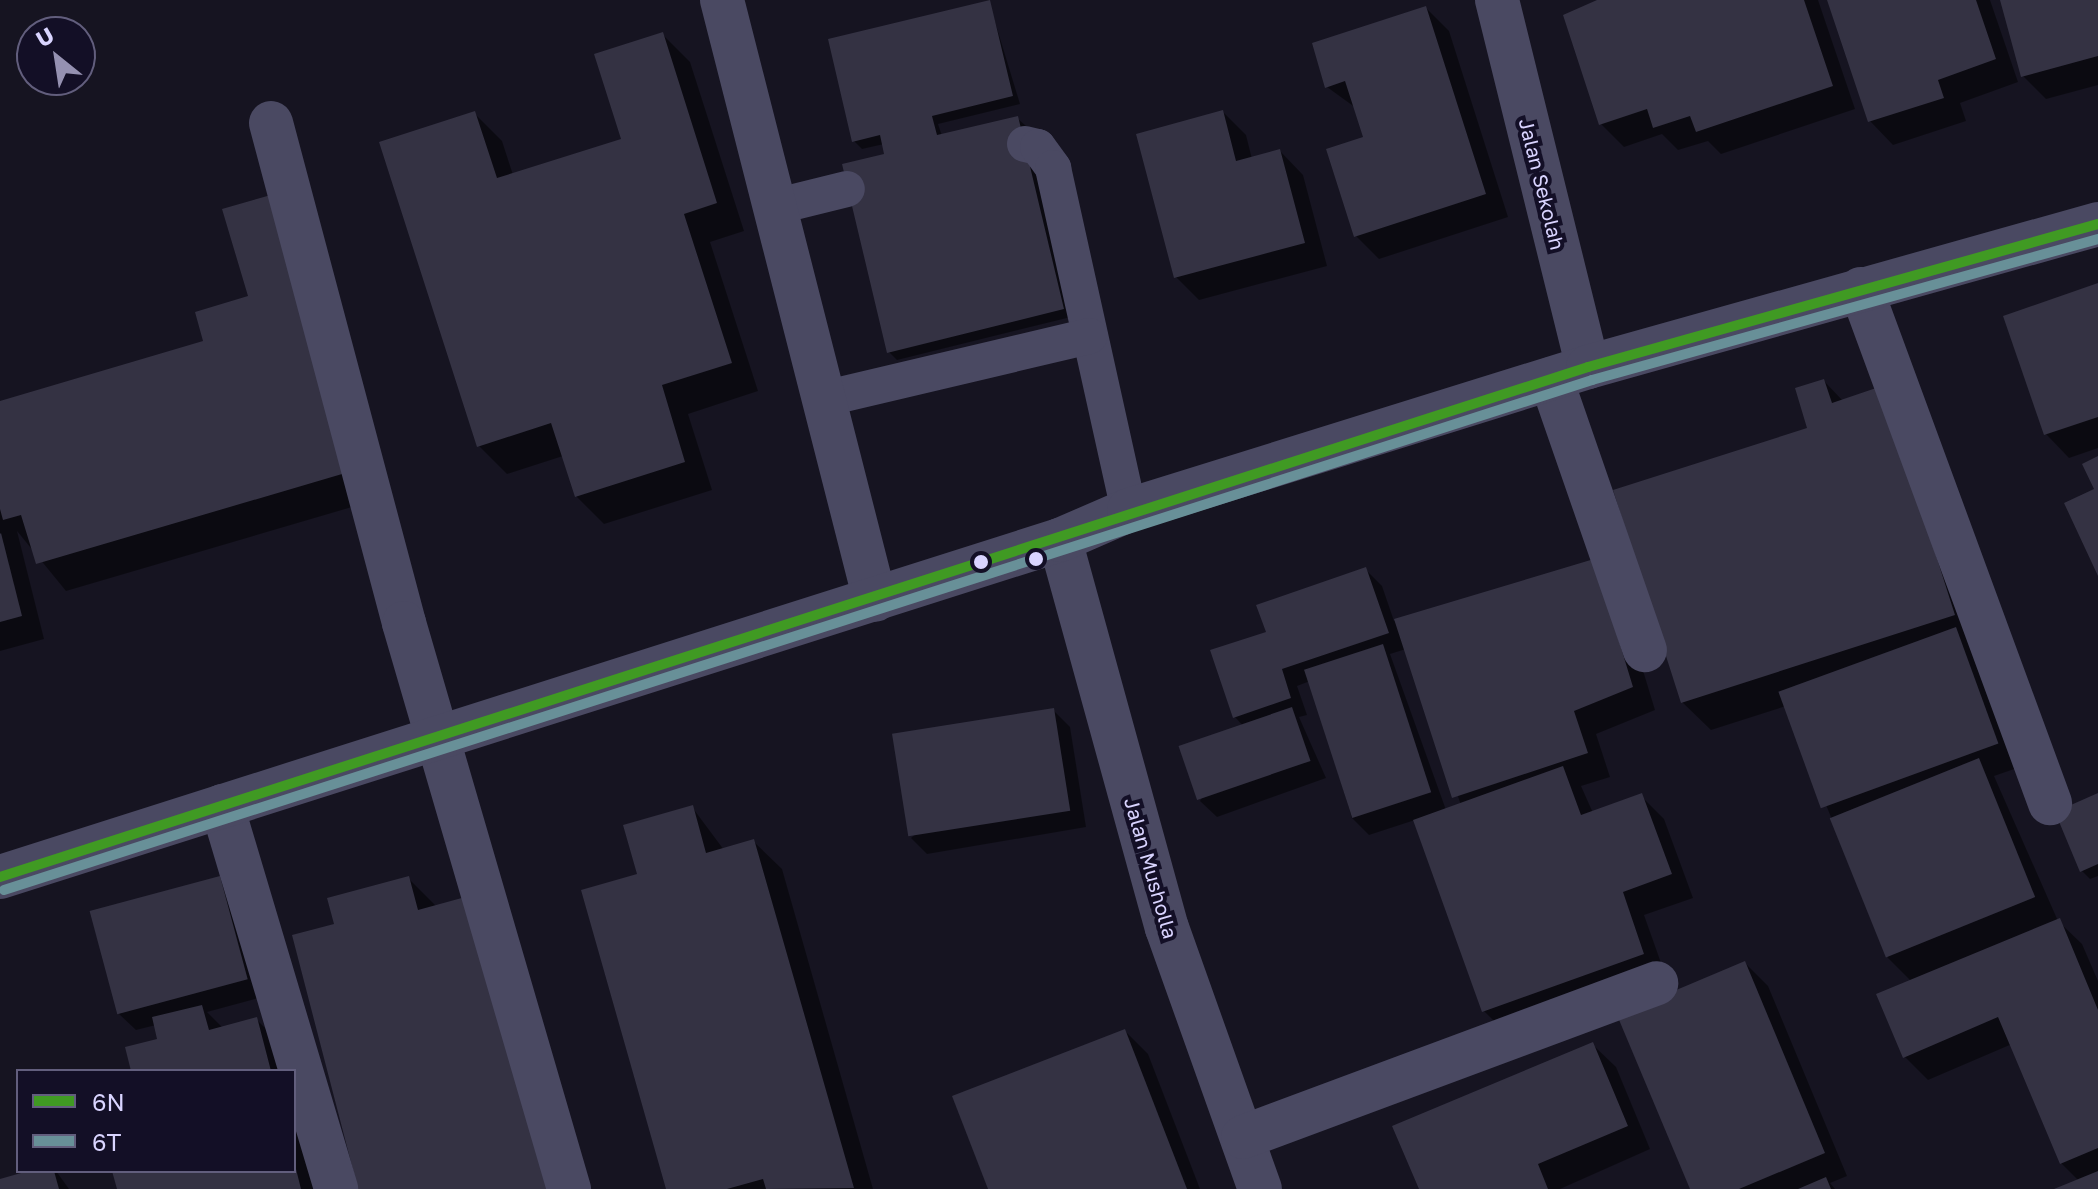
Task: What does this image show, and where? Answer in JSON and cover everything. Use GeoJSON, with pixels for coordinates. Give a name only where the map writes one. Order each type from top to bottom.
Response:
{"type":"FeatureCollection","features":[{"type":"Feature","properties":{"kind":"street"},"geometry":{"type":"LineString","coordinates":[[722,0],[875,600]]}},
{"type":"Feature","properties":{"kind":"street","name":"Jalan Sekolah"},"geometry":{"type":"LineString","coordinates":[[1497,0],[1570,373],[1645,650]]}},
{"type":"Feature","properties":{"kind":"street"},"geometry":{"type":"LineString","coordinates":[[271,123],[438,740],[569,1189]]}},
{"type":"Feature","properties":{"kind":"street"},"geometry":{"type":"LineString","coordinates":[[0,877],[1060,540],[1129,510],[1570,373],[2098,224]]}},
{"type":"Feature","properties":{"kind":"street"},"geometry":{"type":"LineString","coordinates":[[1861,289],[2050,803]]}},
{"type":"Feature","properties":{"kind":"street","name":"Jalan Musholla"},"geometry":{"type":"LineString","coordinates":[[1060,540],[1167,928],[1260,1189]]}},
{"type":"Feature","properties":{"kind":"street"},"geometry":{"type":"LineString","coordinates":[[222,806],[336,1189]]}},
{"type":"Feature","properties":{"kind":"street"},"geometry":{"type":"LineString","coordinates":[[1243,1137],[1656,983]]}},
{"type":"Feature","properties":{"kind":"lane"},"geometry":{"type":"LineString","coordinates":[[1025,144],[1038,147],[1053,168],[1129,510]]}},
{"type":"Feature","properties":{"kind":"lane"},"geometry":{"type":"LineString","coordinates":[[774,207],[847,189]]}},
{"type":"Feature","properties":{"kind":"lane"},"geometry":{"type":"LineString","coordinates":[[823,399],[1090,336]]}},
{"type":"Feature","properties":{"kind":"building"},"geometry":{"type":"Polygon","coordinates":[[[990,0],[1013,96],[932,116],[937,135],[1018,116],[1064,309],[887,353],[842,164],[884,154],[880,135],[852,142],[828,39],[990,0]]]}},
{"type":"Feature","properties":{"kind":"building"},"geometry":{"type":"Polygon","coordinates":[[[1597,0],[1804,0],[1833,86],[1696,132],[1690,116],[1653,128],[1647,109],[1599,125],[1563,15],[1597,0]]]}},
{"type":"Feature","properties":{"kind":"building"},"geometry":{"type":"Polygon","coordinates":[[[1827,0],[1976,0],[1996,59],[1938,80],[1944,98],[1868,122],[1827,0]]]}},
{"type":"Feature","properties":{"kind":"building"},"geometry":{"type":"Polygon","coordinates":[[[2000,0],[2098,0],[2098,56],[2021,77],[2000,0]]]}},
{"type":"Feature","properties":{"kind":"building"},"geometry":{"type":"Polygon","coordinates":[[[1426,6],[1486,194],[1354,237],[1326,149],[1363,137],[1345,81],[1325,88],[1312,43],[1426,6]]]}},
{"type":"Feature","properties":{"kind":"building"},"geometry":{"type":"Polygon","coordinates":[[[663,32],[717,203],[684,214],[732,363],[662,385],[685,462],[575,497],[551,423],[477,447],[379,142],[475,111],[497,178],[621,139],[594,54],[663,32]]]}},
{"type":"Feature","properties":{"kind":"building"},"geometry":{"type":"Polygon","coordinates":[[[1223,110],[1236,161],[1280,149],[1305,243],[1174,278],[1136,134],[1223,110]]]}},
{"type":"Feature","properties":{"kind":"building"},"geometry":{"type":"Polygon","coordinates":[[[278,193],[359,469],[36,564],[21,515],[3,520],[0,509],[0,401],[203,341],[195,312],[248,296],[222,209],[278,193]]]}},
{"type":"Feature","properties":{"kind":"building"},"geometry":{"type":"Polygon","coordinates":[[[2098,283],[2098,417],[2044,435],[2003,316],[2098,283]]]}},
{"type":"Feature","properties":{"kind":"building"},"geometry":{"type":"Polygon","coordinates":[[[1824,379],[1832,403],[1882,386],[1955,615],[1681,703],[1613,490],[1807,428],[1795,388],[1824,379]]]}},
{"type":"Feature","properties":{"kind":"building"},"geometry":{"type":"Polygon","coordinates":[[[2098,456],[2098,576],[2064,503],[2094,489],[2082,464],[2098,456]]]}},
{"type":"Feature","properties":{"kind":"building"},"geometry":{"type":"Polygon","coordinates":[[[0,534],[22,616],[0,622],[0,534]]]}},
{"type":"Feature","properties":{"kind":"building"},"geometry":{"type":"Polygon","coordinates":[[[1594,559],[1633,687],[1574,711],[1588,753],[1452,798],[1394,619],[1594,559]]]}},
{"type":"Feature","properties":{"kind":"building"},"geometry":{"type":"Polygon","coordinates":[[[1366,567],[1389,633],[1282,669],[1291,698],[1233,718],[1210,650],[1266,632],[1256,605],[1366,567]]]}},
{"type":"Feature","properties":{"kind":"building"},"geometry":{"type":"Polygon","coordinates":[[[1956,627],[1998,744],[1821,808],[1778,692],[1956,627]]]}},
{"type":"Feature","properties":{"kind":"building"},"geometry":{"type":"Polygon","coordinates":[[[1383,644],[1431,792],[1352,818],[1304,670],[1383,644]]]}},
{"type":"Feature","properties":{"kind":"building"},"geometry":{"type":"Polygon","coordinates":[[[1292,707],[1311,761],[1197,800],[1179,746],[1292,707]]]}},
{"type":"Feature","properties":{"kind":"building"},"geometry":{"type":"Polygon","coordinates":[[[1054,708],[1070,811],[908,836],[892,734],[1054,708]]]}},
{"type":"Feature","properties":{"kind":"building"},"geometry":{"type":"Polygon","coordinates":[[[1979,758],[2035,897],[1886,957],[1830,818],[1979,758]]]}},
{"type":"Feature","properties":{"kind":"building"},"geometry":{"type":"Polygon","coordinates":[[[1563,766],[1581,815],[1642,793],[1672,874],[1623,892],[1644,954],[1482,1012],[1413,820],[1563,766]]]}},
{"type":"Feature","properties":{"kind":"building"},"geometry":{"type":"Polygon","coordinates":[[[2098,793],[2098,864],[2080,872],[2055,812],[2098,793]]]}},
{"type":"Feature","properties":{"kind":"building"},"geometry":{"type":"Polygon","coordinates":[[[693,805],[706,853],[754,839],[854,1188],[766,1189],[763,1179],[727,1189],[666,1189],[581,890],[637,874],[623,825],[693,805]]]}},
{"type":"Feature","properties":{"kind":"building"},"geometry":{"type":"Polygon","coordinates":[[[220,876],[248,979],[117,1014],[90,911],[220,876]]]}},
{"type":"Feature","properties":{"kind":"building"},"geometry":{"type":"Polygon","coordinates":[[[409,876],[418,910],[469,896],[547,1189],[358,1189],[292,935],[334,924],[327,898],[409,876]]]}},
{"type":"Feature","properties":{"kind":"building"},"geometry":{"type":"Polygon","coordinates":[[[2060,918],[2098,1010],[2098,1148],[2060,1164],[1998,1017],[1903,1058],[1876,994],[2060,918]]]}},
{"type":"Feature","properties":{"kind":"building"},"geometry":{"type":"Polygon","coordinates":[[[1745,961],[1825,1153],[1739,1189],[1690,1189],[1617,1015],[1745,961]]]}},
{"type":"Feature","properties":{"kind":"building"},"geometry":{"type":"Polygon","coordinates":[[[202,1005],[209,1030],[257,1017],[270,1069],[130,1069],[125,1047],[157,1039],[152,1017],[202,1005]]]}},
{"type":"Feature","properties":{"kind":"building"},"geometry":{"type":"Polygon","coordinates":[[[1125,1029],[1187,1189],[988,1189],[952,1096],[1125,1029]]]}},
{"type":"Feature","properties":{"kind":"building"},"geometry":{"type":"Polygon","coordinates":[[[1593,1042],[1628,1126],[1538,1164],[1548,1189],[1419,1189],[1392,1126],[1593,1042]]]}},
{"type":"Feature","properties":{"kind":"building"},"geometry":{"type":"Polygon","coordinates":[[[296,1169],[301,1189],[117,1189],[113,1173],[296,1173],[296,1169]]]}},
{"type":"Feature","properties":{"kind":"building"},"geometry":{"type":"Polygon","coordinates":[[[2098,1171],[2098,1189],[2054,1189],[2098,1171]]]}},
{"type":"Feature","properties":{"kind":"building"},"geometry":{"type":"Polygon","coordinates":[[[21,1173],[55,1173],[59,1189],[0,1189],[0,1179],[21,1173]]]}},
{"type":"Feature","properties":{"kind":"building"},"geometry":{"type":"Polygon","coordinates":[[[1826,1177],[1831,1189],[1798,1189],[1826,1177]]]}},
{"type":"Feature","properties":{"kind":"transit line","name":"6N"},"geometry":{"type":"LineString","coordinates":[[0,877],[1588,367],[2098,224]]}},
{"type":"Feature","properties":{"kind":"transit line","name":"6T"},"geometry":{"type":"LineString","coordinates":[[4,890],[1592,380],[2098,239]]}}]}
